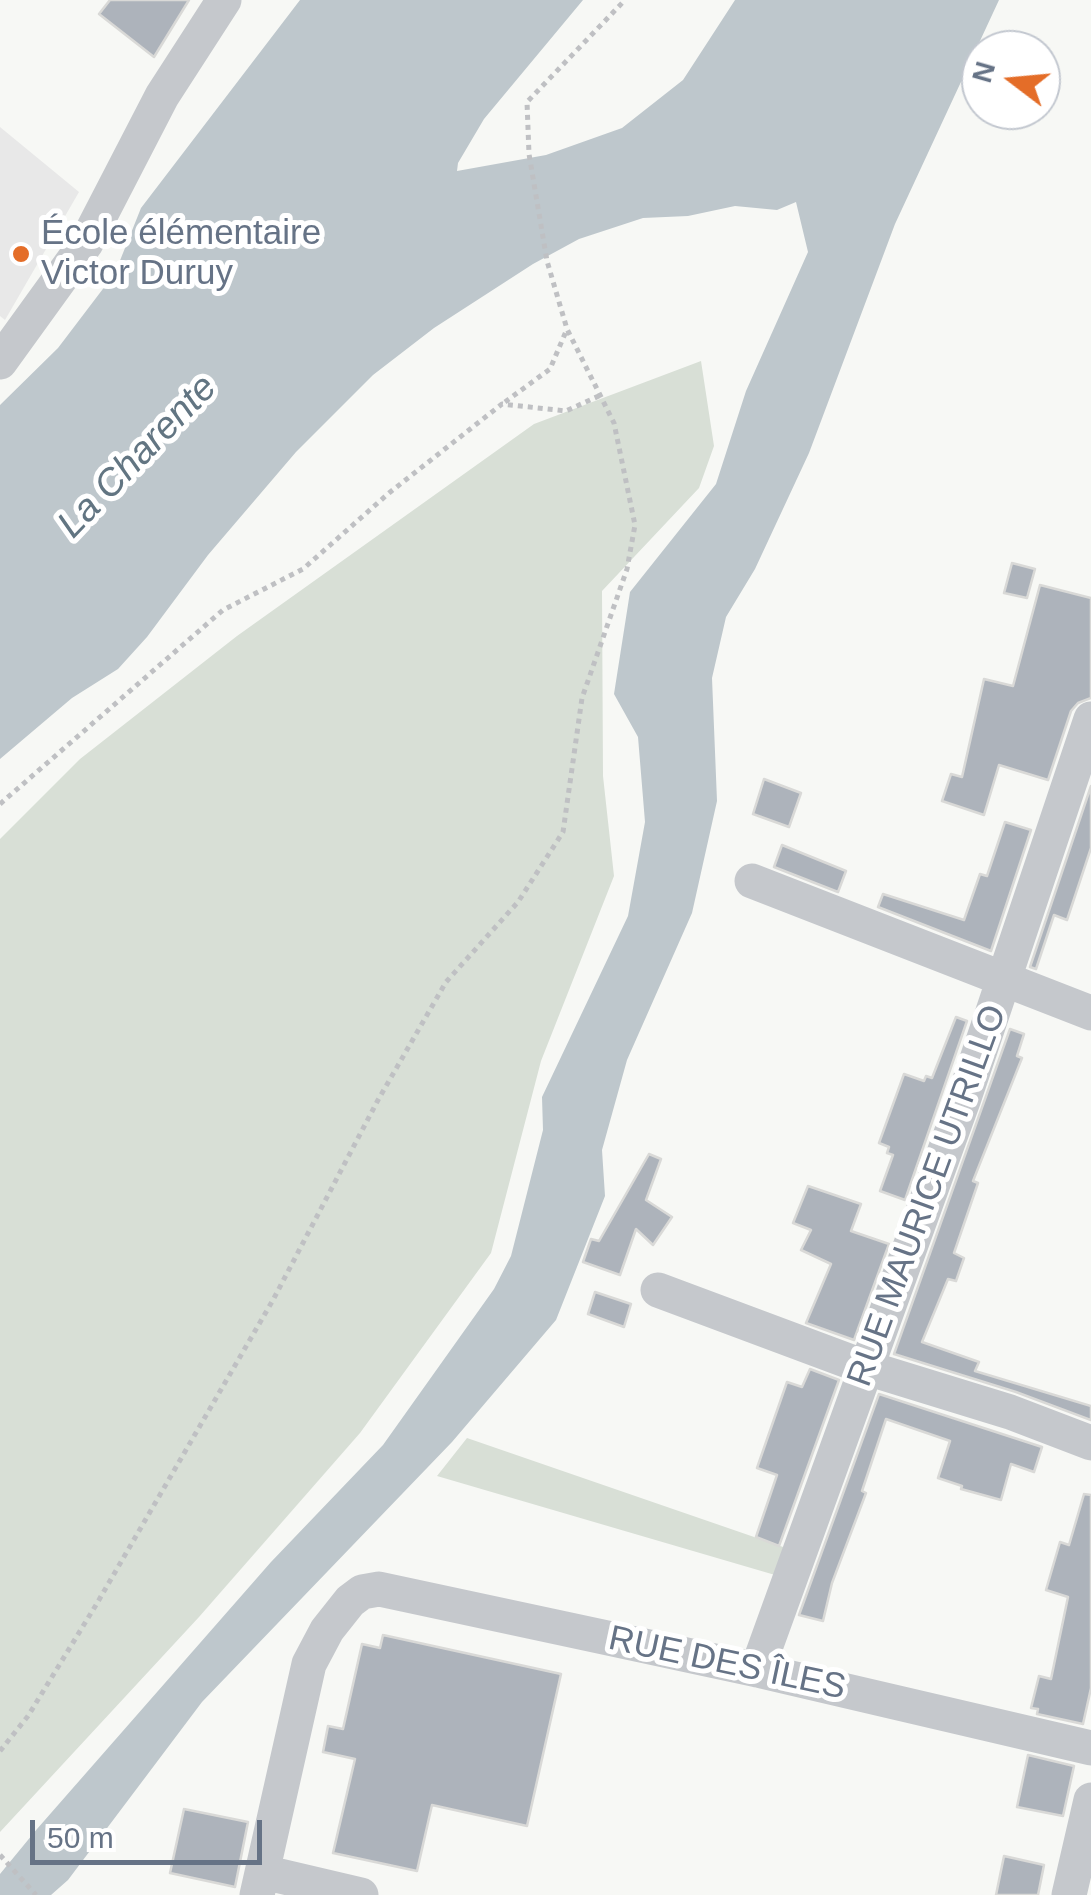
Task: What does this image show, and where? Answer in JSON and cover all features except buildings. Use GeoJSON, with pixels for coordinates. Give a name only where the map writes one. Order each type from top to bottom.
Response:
{"type":"FeatureCollection","features":[{"type":"Feature","properties":{"kind":"street"},"geometry":{"type":"LineString","coordinates":[[0,362],[86,244],[154,110],[224,0]]}},
{"type":"Feature","properties":{"kind":"street","name":"RUE MAURICE UTRILLO"},"geometry":{"type":"LineString","coordinates":[[757,1670],[1004,981],[1091,719]]}},
{"type":"Feature","properties":{"kind":"street"},"geometry":{"type":"LineString","coordinates":[[752,881],[1091,1013]]}},
{"type":"Feature","properties":{"kind":"street"},"geometry":{"type":"LineString","coordinates":[[658,1290],[867,1368],[1010,1412],[1091,1443]]}},
{"type":"Feature","properties":{"kind":"street","name":"RUE DES ÎLES"},"geometry":{"type":"LineString","coordinates":[[260,1884],[309,1664],[327,1630],[350,1602],[362,1592],[379,1589],[757,1670],[1091,1748]]}},
{"type":"Feature","properties":{"kind":"street"},"geometry":{"type":"LineString","coordinates":[[1069,1895],[1091,1800]]}},
{"type":"Feature","properties":{"kind":"street"},"geometry":{"type":"LineString","coordinates":[[260,1884],[361,1895]]}},
{"type":"Feature","properties":{"kind":"path"},"geometry":{"type":"LineString","coordinates":[[0,1751],[28,1716],[96,1605],[274,1300],[378,1100],[446,982],[518,902],[563,832],[582,698],[627,569],[635,525],[614,422],[567,329],[547,261],[529,154],[527,102],[625,0]]}},
{"type":"Feature","properties":{"kind":"path"},"geometry":{"type":"LineString","coordinates":[[0,804],[223,610],[303,568],[389,493],[550,369],[567,329]]}},
{"type":"Feature","properties":{"kind":"path"},"geometry":{"type":"LineString","coordinates":[[502,404],[566,411],[600,395]]}},
{"type":"Feature","properties":{"kind":"path"},"geometry":{"type":"LineString","coordinates":[[0,1856],[36,1895]]}},
{"type":"Feature","properties":{"kind":"shaded area","name":"École élémentaire Victor Duruy"},"geometry":{"type":"Polygon","coordinates":[[[0,127],[79,192],[5,320],[0,316],[0,127]]]}},
{"type":"Feature","properties":{"kind":"shaded area"},"geometry":{"type":"Polygon","coordinates":[[[701,361],[714,446],[699,488],[602,591],[603,776],[614,876],[541,1061],[491,1253],[360,1433],[199,1617],[0,1832],[0,839],[80,759],[237,636],[534,424],[701,361]]]}},
{"type":"Feature","properties":{"kind":"shaded area"},"geometry":{"type":"Polygon","coordinates":[[[467,1438],[786,1548],[775,1575],[437,1476],[467,1438]]]}},
{"type":"Feature","properties":{"kind":"water","name":"La Charente"},"geometry":{"type":"Polygon","coordinates":[[[300,0],[583,0],[484,119],[457,171],[546,155],[622,128],[683,80],[735,0],[999,0],[985,30],[961,30],[961,82],[895,224],[809,453],[755,569],[726,617],[712,678],[717,801],[692,913],[627,1060],[602,1150],[605,1196],[556,1320],[452,1442],[202,1702],[68,1880],[51,1895],[0,1895],[0,1874],[37,1829],[271,1562],[383,1445],[494,1289],[511,1256],[543,1130],[542,1097],[628,916],[645,822],[638,737],[614,694],[630,592],[716,484],[746,391],[808,252],[796,202],[777,210],[735,206],[688,216],[643,218],[579,239],[533,264],[434,328],[373,375],[296,452],[118,669],[72,698],[0,759],[0,405],[58,348],[115,273],[141,208],[300,0]]]}},
{"type":"Feature","properties":{"kind":"place","name":"École élémentaire Victor Duruy"},"geometry":{"type":"Point","coordinates":[21,254]}}]}
